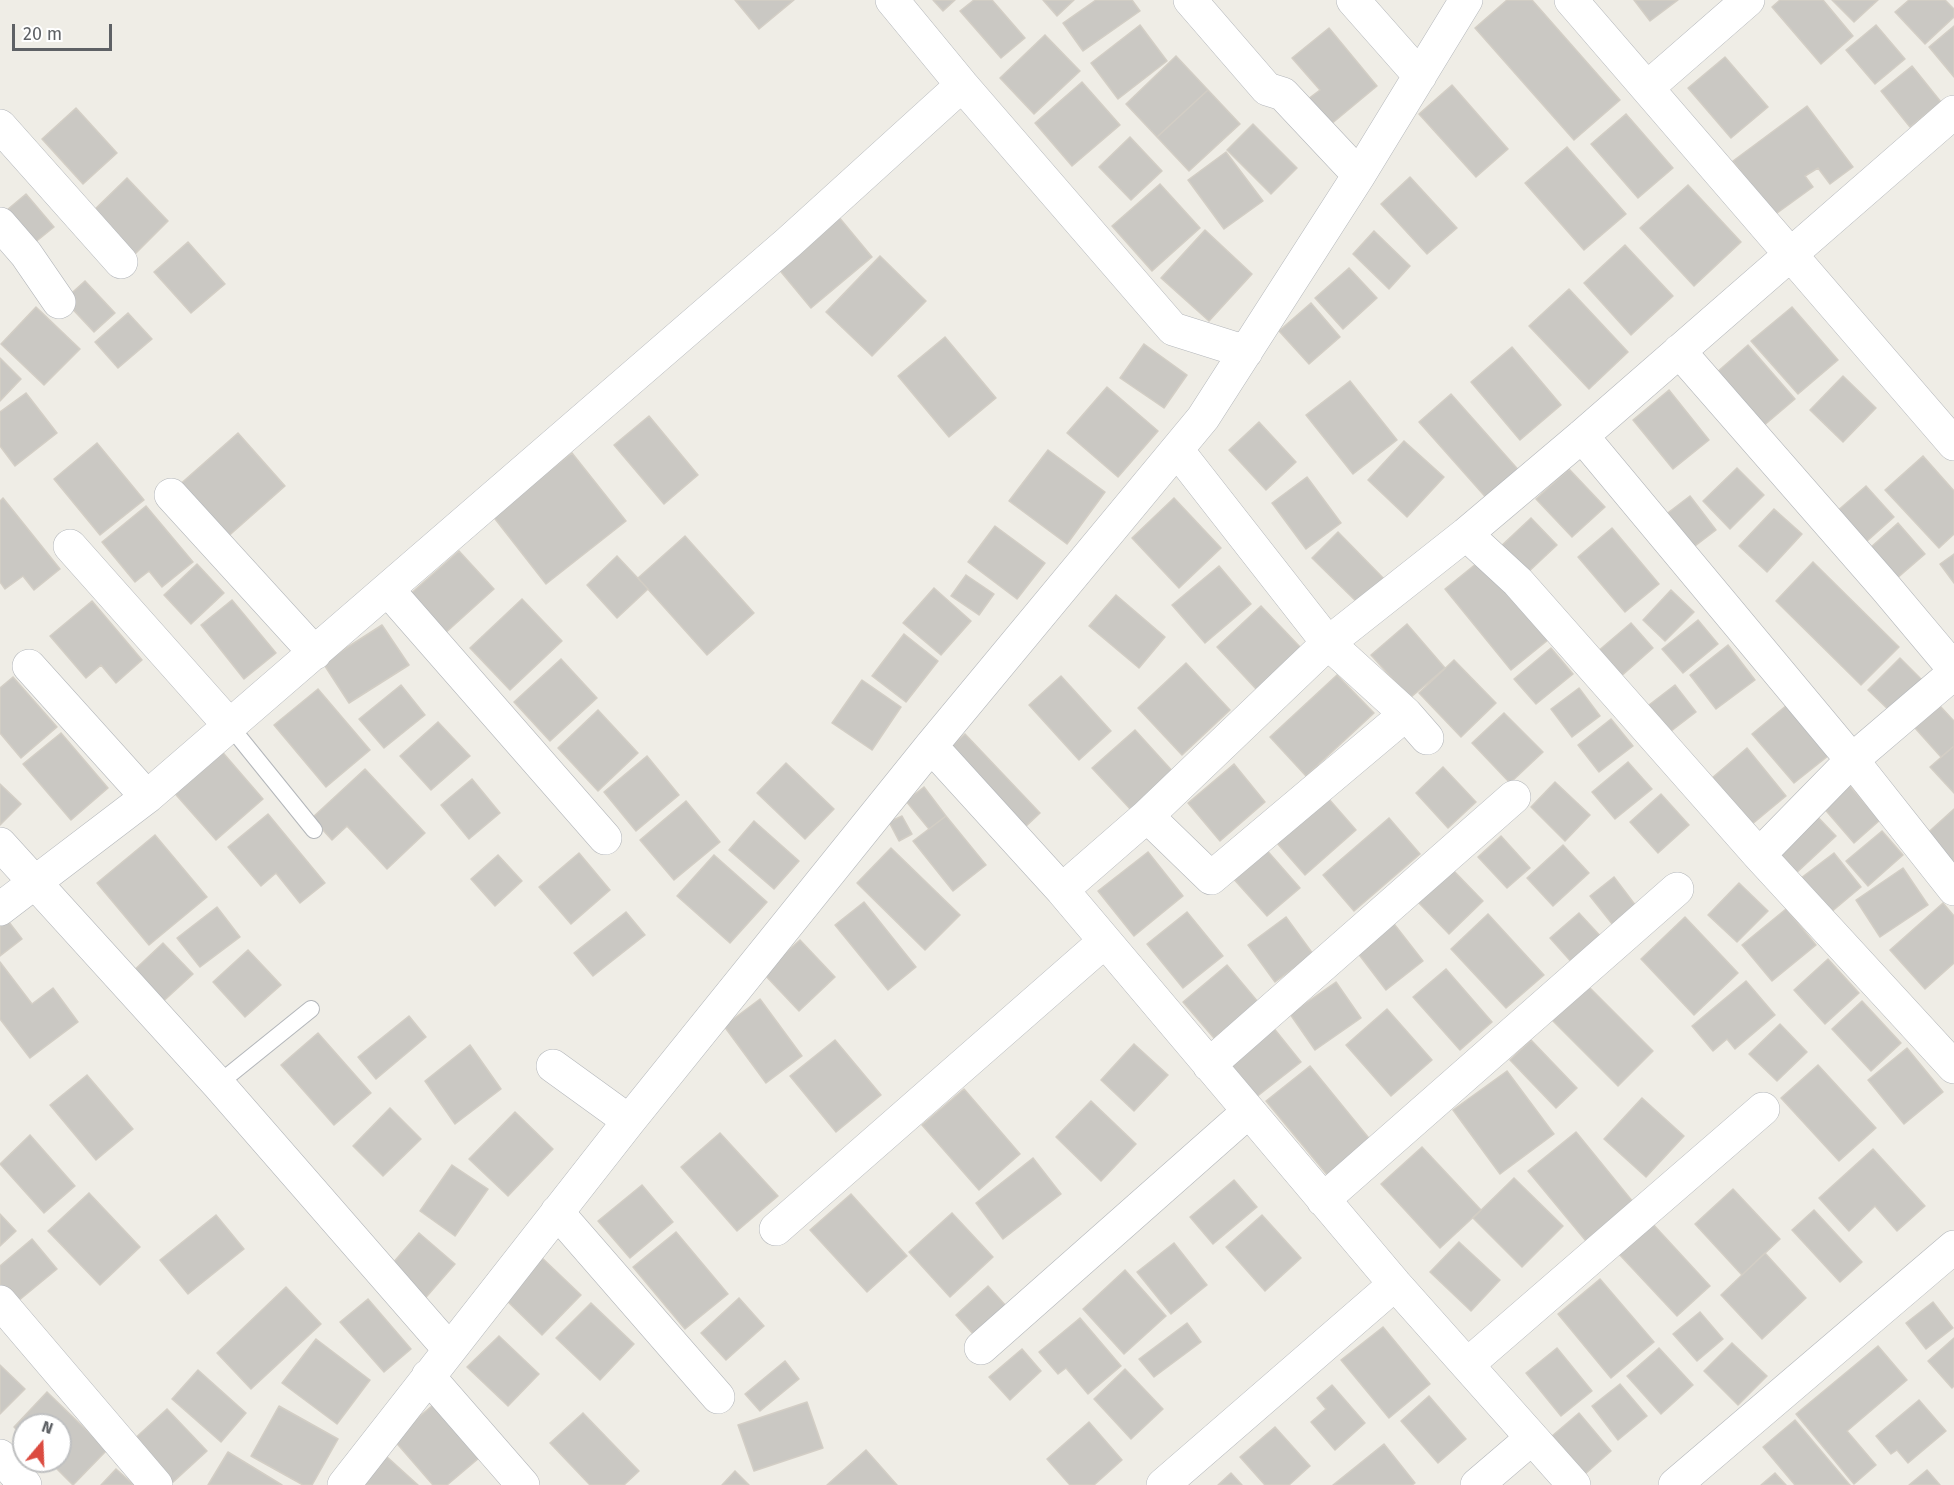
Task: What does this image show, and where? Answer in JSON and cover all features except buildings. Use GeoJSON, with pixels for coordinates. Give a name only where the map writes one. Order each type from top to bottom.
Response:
{"type":"FeatureCollection","features":[{"type":"Feature","properties":{"kind":"street"},"geometry":{"type":"LineString","coordinates":[[892,0],[962,85],[1173,329],[1246,352]]}},
{"type":"Feature","properties":{"kind":"street"},"geometry":{"type":"LineString","coordinates":[[1190,0],[1268,89],[1283,94],[1359,176]]}},
{"type":"Feature","properties":{"kind":"street"},"geometry":{"type":"LineString","coordinates":[[1353,0],[1420,76]]}},
{"type":"Feature","properties":{"kind":"street"},"geometry":{"type":"LineString","coordinates":[[344,1485],[629,1121],[931,746],[1203,418],[1359,176],[1466,0]]}},
{"type":"Feature","properties":{"kind":"street"},"geometry":{"type":"LineString","coordinates":[[1570,0],[1954,444]]}},
{"type":"Feature","properties":{"kind":"street"},"geometry":{"type":"LineString","coordinates":[[1647,88],[1748,0]]}},
{"type":"Feature","properties":{"kind":"street"},"geometry":{"type":"LineString","coordinates":[[0,909],[147,797],[230,726],[780,250],[962,85]]}},
{"type":"Feature","properties":{"kind":"street"},"geometry":{"type":"LineString","coordinates":[[1062,890],[1148,816],[1328,643],[1466,534],[1582,436],[1954,112]]}},
{"type":"Feature","properties":{"kind":"street"},"geometry":{"type":"LineString","coordinates":[[0,126],[121,262]]}},
{"type":"Feature","properties":{"kind":"street"},"geometry":{"type":"LineString","coordinates":[[0,224],[26,254],[59,302]]}},
{"type":"Feature","properties":{"kind":"street"},"geometry":{"type":"LineString","coordinates":[[1679,351],[1886,588],[1954,671],[1852,760],[1759,855]]}},
{"type":"Feature","properties":{"kind":"street"},"geometry":{"type":"LineString","coordinates":[[1582,436],[1852,760],[1954,889]]}},
{"type":"Feature","properties":{"kind":"street"},"geometry":{"type":"LineString","coordinates":[[1148,816],[1211,878],[1416,726],[1328,643],[1177,450]]}},
{"type":"Feature","properties":{"kind":"street"},"geometry":{"type":"LineString","coordinates":[[171,495],[315,653]]}},
{"type":"Feature","properties":{"kind":"street"},"geometry":{"type":"LineString","coordinates":[[1466,534],[1518,582],[1759,855],[1954,1067]]}},
{"type":"Feature","properties":{"kind":"street"},"geometry":{"type":"LineString","coordinates":[[70,546],[230,726]]}},
{"type":"Feature","properties":{"kind":"street"},"geometry":{"type":"LineString","coordinates":[[388,590],[605,838]]}},
{"type":"Feature","properties":{"kind":"street"},"geometry":{"type":"LineString","coordinates":[[29,666],[147,797]]}},
{"type":"Feature","properties":{"kind":"street"},"geometry":{"type":"LineString","coordinates":[[931,746],[1062,890],[1395,1284],[1574,1485]]}},
{"type":"Feature","properties":{"kind":"street"},"geometry":{"type":"LineString","coordinates":[[1209,1065],[1514,796]]}},
{"type":"Feature","properties":{"kind":"street"},"geometry":{"type":"LineString","coordinates":[[0,844],[218,1084],[449,1349]]}},
{"type":"Feature","properties":{"kind":"street"},"geometry":{"type":"LineString","coordinates":[[1323,1200],[1677,889]]}},
{"type":"Feature","properties":{"kind":"street"},"geometry":{"type":"LineString","coordinates":[[776,1229],[1105,941]]}},
{"type":"Feature","properties":{"kind":"street"},"geometry":{"type":"LineString","coordinates":[[553,1066],[629,1121]]}},
{"type":"Feature","properties":{"kind":"street"},"geometry":{"type":"LineString","coordinates":[[1467,1365],[1763,1109]]}},
{"type":"Feature","properties":{"kind":"street"},"geometry":{"type":"LineString","coordinates":[[981,1348],[1248,1112]]}},
{"type":"Feature","properties":{"kind":"street"},"geometry":{"type":"LineString","coordinates":[[557,1212],[718,1397]]}},
{"type":"Feature","properties":{"kind":"street"},"geometry":{"type":"LineString","coordinates":[[1675,1485],[1954,1247]]}},
{"type":"Feature","properties":{"kind":"street"},"geometry":{"type":"LineString","coordinates":[[1163,1485],[1395,1284]]}},
{"type":"Feature","properties":{"kind":"street"},"geometry":{"type":"LineString","coordinates":[[0,1302],[156,1485]]}},
{"type":"Feature","properties":{"kind":"street"},"geometry":{"type":"LineString","coordinates":[[428,1376],[523,1485]]}},
{"type":"Feature","properties":{"kind":"street"},"geometry":{"type":"LineString","coordinates":[[1477,1485],[1532,1438]]}},
{"type":"Feature","properties":{"kind":"street"},"geometry":{"type":"LineString","coordinates":[[0,1456],[25,1485]]}},
{"type":"Feature","properties":{"kind":"lane"},"geometry":{"type":"LineString","coordinates":[[230,726],[314,830]]}},
{"type":"Feature","properties":{"kind":"lane"},"geometry":{"type":"LineString","coordinates":[[218,1084],[311,1010]]}}]}
